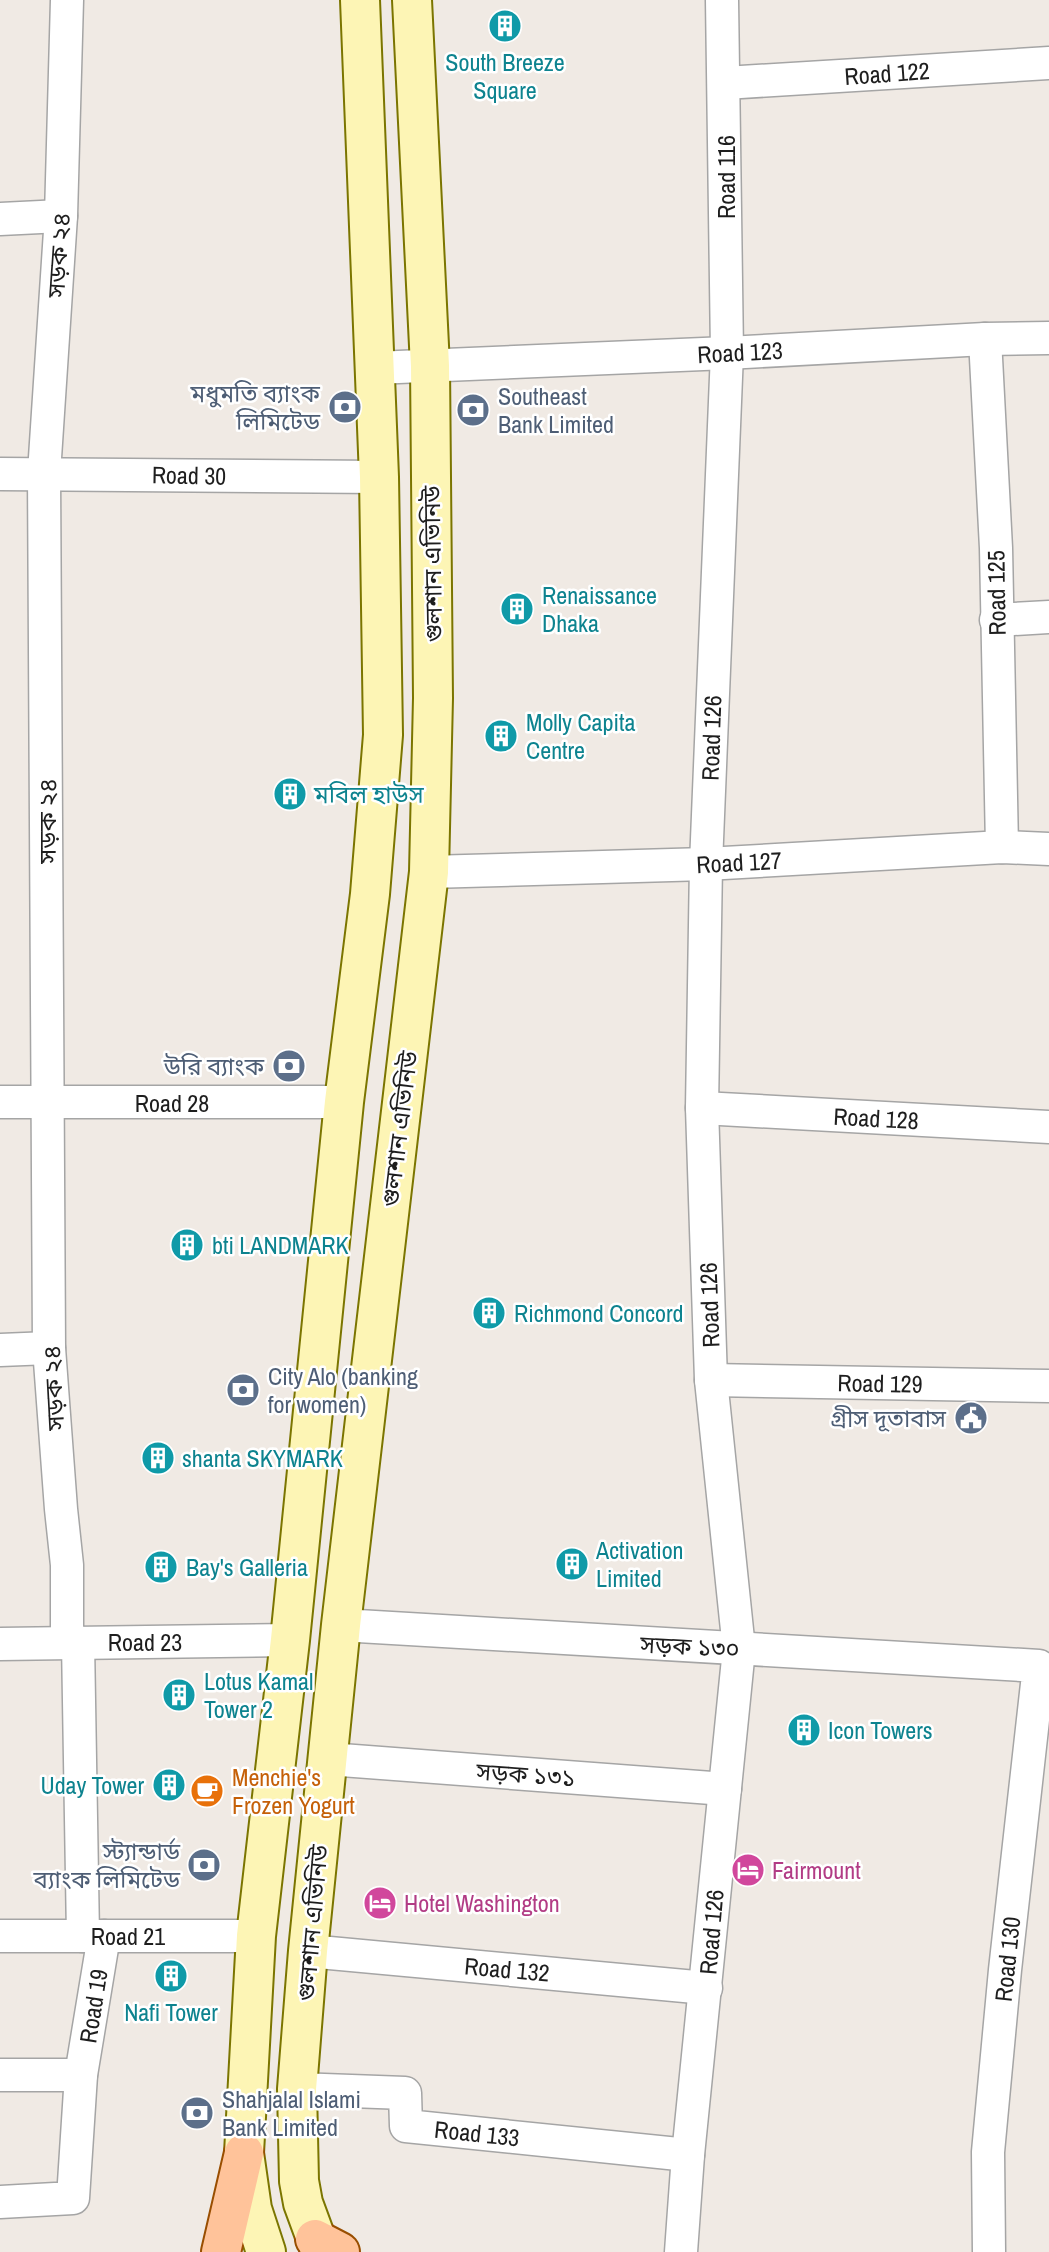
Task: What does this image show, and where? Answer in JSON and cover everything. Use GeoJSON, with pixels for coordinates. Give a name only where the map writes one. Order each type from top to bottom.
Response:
{"type":"FeatureCollection","features":[{"type":"Feature","properties":{"kind":"main road"},"geometry":{"type":"LineString","coordinates":[[220,2252],[244,2153],[256,1936],[290,1640],[344,1102],[370,894],[383,735],[379,477],[360,0]]}},
{"type":"Feature","properties":{"kind":"main road","name":"গুলশান এভিনিউ"},"geometry":{"type":"LineString","coordinates":[[325,2248],[303,2203],[299,2182],[297,2089],[341,1625],[429,872],[433,698],[430,366],[412,0]]}},
{"type":"Feature","properties":{"kind":"main road"},"geometry":{"type":"LineString","coordinates":[[244,2153],[252,2208],[266,2252]]}},
{"type":"Feature","properties":{"kind":"street","name":"সড়ক ২৪"},"geometry":{"type":"LineString","coordinates":[[67,0],[61,216],[44,473],[49,1348],[94,1936]]}},
{"type":"Feature","properties":{"kind":"street","name":"Road 116"},"geometry":{"type":"LineString","coordinates":[[722,0],[727,354]]}},
{"type":"Feature","properties":{"kind":"street","name":"Road 122"},"geometry":{"type":"LineString","coordinates":[[725,83],[1049,63]]}},
{"type":"Feature","properties":{"kind":"street"},"geometry":{"type":"LineString","coordinates":[[0,219],[61,216]]}},
{"type":"Feature","properties":{"kind":"street","name":"Road 123"},"geometry":{"type":"LineString","coordinates":[[375,368],[1049,338]]}},
{"type":"Feature","properties":{"kind":"street","name":"Road 125"},"geometry":{"type":"LineString","coordinates":[[985,339],[996,548],[1002,847]]}},
{"type":"Feature","properties":{"kind":"street","name":"Road 126"},"geometry":{"type":"LineString","coordinates":[[681,2252],[688,2155],[738,1648],[711,1380],[702,1108],[706,864],[727,354]]}},
{"type":"Feature","properties":{"kind":"street","name":"Road 30"},"geometry":{"type":"LineString","coordinates":[[0,474],[379,477]]}},
{"type":"Feature","properties":{"kind":"street"},"geometry":{"type":"LineString","coordinates":[[996,620],[1049,617]]}},
{"type":"Feature","properties":{"kind":"street","name":"Road 127"},"geometry":{"type":"LineString","coordinates":[[429,872],[706,864],[1002,847],[1049,849]]}},
{"type":"Feature","properties":{"kind":"street","name":"Road 28"},"geometry":{"type":"LineString","coordinates":[[0,1102],[344,1102]]}},
{"type":"Feature","properties":{"kind":"street","name":"Road 128"},"geometry":{"type":"LineString","coordinates":[[702,1108],[1049,1127]]}},
{"type":"Feature","properties":{"kind":"street"},"geometry":{"type":"LineString","coordinates":[[0,1350],[49,1348]]}},
{"type":"Feature","properties":{"kind":"street","name":"Road 129"},"geometry":{"type":"LineString","coordinates":[[711,1380],[1049,1387]]}},
{"type":"Feature","properties":{"kind":"street","name":"সড়ক ১৩০"},"geometry":{"type":"LineString","coordinates":[[341,1625],[1039,1666]]}},
{"type":"Feature","properties":{"kind":"street","name":"Road 23"},"geometry":{"type":"LineString","coordinates":[[0,1644],[290,1640]]}},
{"type":"Feature","properties":{"kind":"street","name":"Road 130"},"geometry":{"type":"LineString","coordinates":[[989,2252],[988,2152],[1039,1666]]}},
{"type":"Feature","properties":{"kind":"street","name":"সড়ক ১৩১"},"geometry":{"type":"LineString","coordinates":[[328,1759],[724,1789]]}},
{"type":"Feature","properties":{"kind":"street","name":"Road 21"},"geometry":{"type":"LineString","coordinates":[[0,1936],[256,1936]]}},
{"type":"Feature","properties":{"kind":"street","name":"Road 19"},"geometry":{"type":"LineString","coordinates":[[0,2202],[73,2198],[94,1936]]}},
{"type":"Feature","properties":{"kind":"street","name":"Road 132"},"geometry":{"type":"LineString","coordinates":[[309,1951],[706,1988]]}},
{"type":"Feature","properties":{"kind":"street"},"geometry":{"type":"LineString","coordinates":[[0,2075],[81,2075]]}},
{"type":"Feature","properties":{"kind":"street","name":"Road 133"},"geometry":{"type":"LineString","coordinates":[[297,2089],[405,2093],[406,2126],[688,2155]]}},
{"type":"Feature","properties":{"kind":"place","name":"South Breeze Square"},"geometry":{"type":"Point","coordinates":[505,26]}},
{"type":"Feature","properties":{"kind":"place","name":"মধুমতি ব্যাংক লিমিটেড"},"geometry":{"type":"Point","coordinates":[345,407]}},
{"type":"Feature","properties":{"kind":"place","name":"Southeast Bank Limited"},"geometry":{"type":"Point","coordinates":[473,410]}},
{"type":"Feature","properties":{"kind":"place","name":"Renaissance Dhaka"},"geometry":{"type":"Point","coordinates":[517,609]}},
{"type":"Feature","properties":{"kind":"place","name":"Molly Capita Centre"},"geometry":{"type":"Point","coordinates":[501,736]}},
{"type":"Feature","properties":{"kind":"place","name":"মবিল হাউস"},"geometry":{"type":"Point","coordinates":[290,794]}},
{"type":"Feature","properties":{"kind":"place","name":"উরি ব্যাংক"},"geometry":{"type":"Point","coordinates":[289,1066]}},
{"type":"Feature","properties":{"kind":"place","name":"bti LANDMARK"},"geometry":{"type":"Point","coordinates":[187,1245]}},
{"type":"Feature","properties":{"kind":"place","name":"Richmond Concord"},"geometry":{"type":"Point","coordinates":[489,1313]}},
{"type":"Feature","properties":{"kind":"place","name":"City Alo (banking for women)"},"geometry":{"type":"Point","coordinates":[243,1390]}},
{"type":"Feature","properties":{"kind":"place","name":"গ্রীস দূতাবাস"},"geometry":{"type":"Point","coordinates":[971,1418]}},
{"type":"Feature","properties":{"kind":"place","name":"shanta SKYMARK"},"geometry":{"type":"Point","coordinates":[158,1458]}},
{"type":"Feature","properties":{"kind":"place","name":"Activation Limited"},"geometry":{"type":"Point","coordinates":[572,1564]}},
{"type":"Feature","properties":{"kind":"place","name":"Bay's Galleria"},"geometry":{"type":"Point","coordinates":[161,1567]}},
{"type":"Feature","properties":{"kind":"place","name":"Lotus Kamal Tower 2"},"geometry":{"type":"Point","coordinates":[179,1695]}},
{"type":"Feature","properties":{"kind":"place","name":"Icon Towers"},"geometry":{"type":"Point","coordinates":[804,1730]}},
{"type":"Feature","properties":{"kind":"place","name":"Uday Tower"},"geometry":{"type":"Point","coordinates":[169,1785]}},
{"type":"Feature","properties":{"kind":"place","name":"Menchie's Frozen Yogurt"},"geometry":{"type":"Point","coordinates":[207,1791]}},
{"type":"Feature","properties":{"kind":"place","name":"স্ট্যান্ডার্ড ব্যাংক লিমিটেড"},"geometry":{"type":"Point","coordinates":[204,1865]}},
{"type":"Feature","properties":{"kind":"place","name":"Fairmount"},"geometry":{"type":"Point","coordinates":[748,1870]}},
{"type":"Feature","properties":{"kind":"place","name":"Hotel Washington"},"geometry":{"type":"Point","coordinates":[380,1903]}},
{"type":"Feature","properties":{"kind":"place","name":"Nafi Tower"},"geometry":{"type":"Point","coordinates":[171,1976]}},
{"type":"Feature","properties":{"kind":"place","name":"Shahjalal Islami Bank Limited"},"geometry":{"type":"Point","coordinates":[197,2113]}}]}
